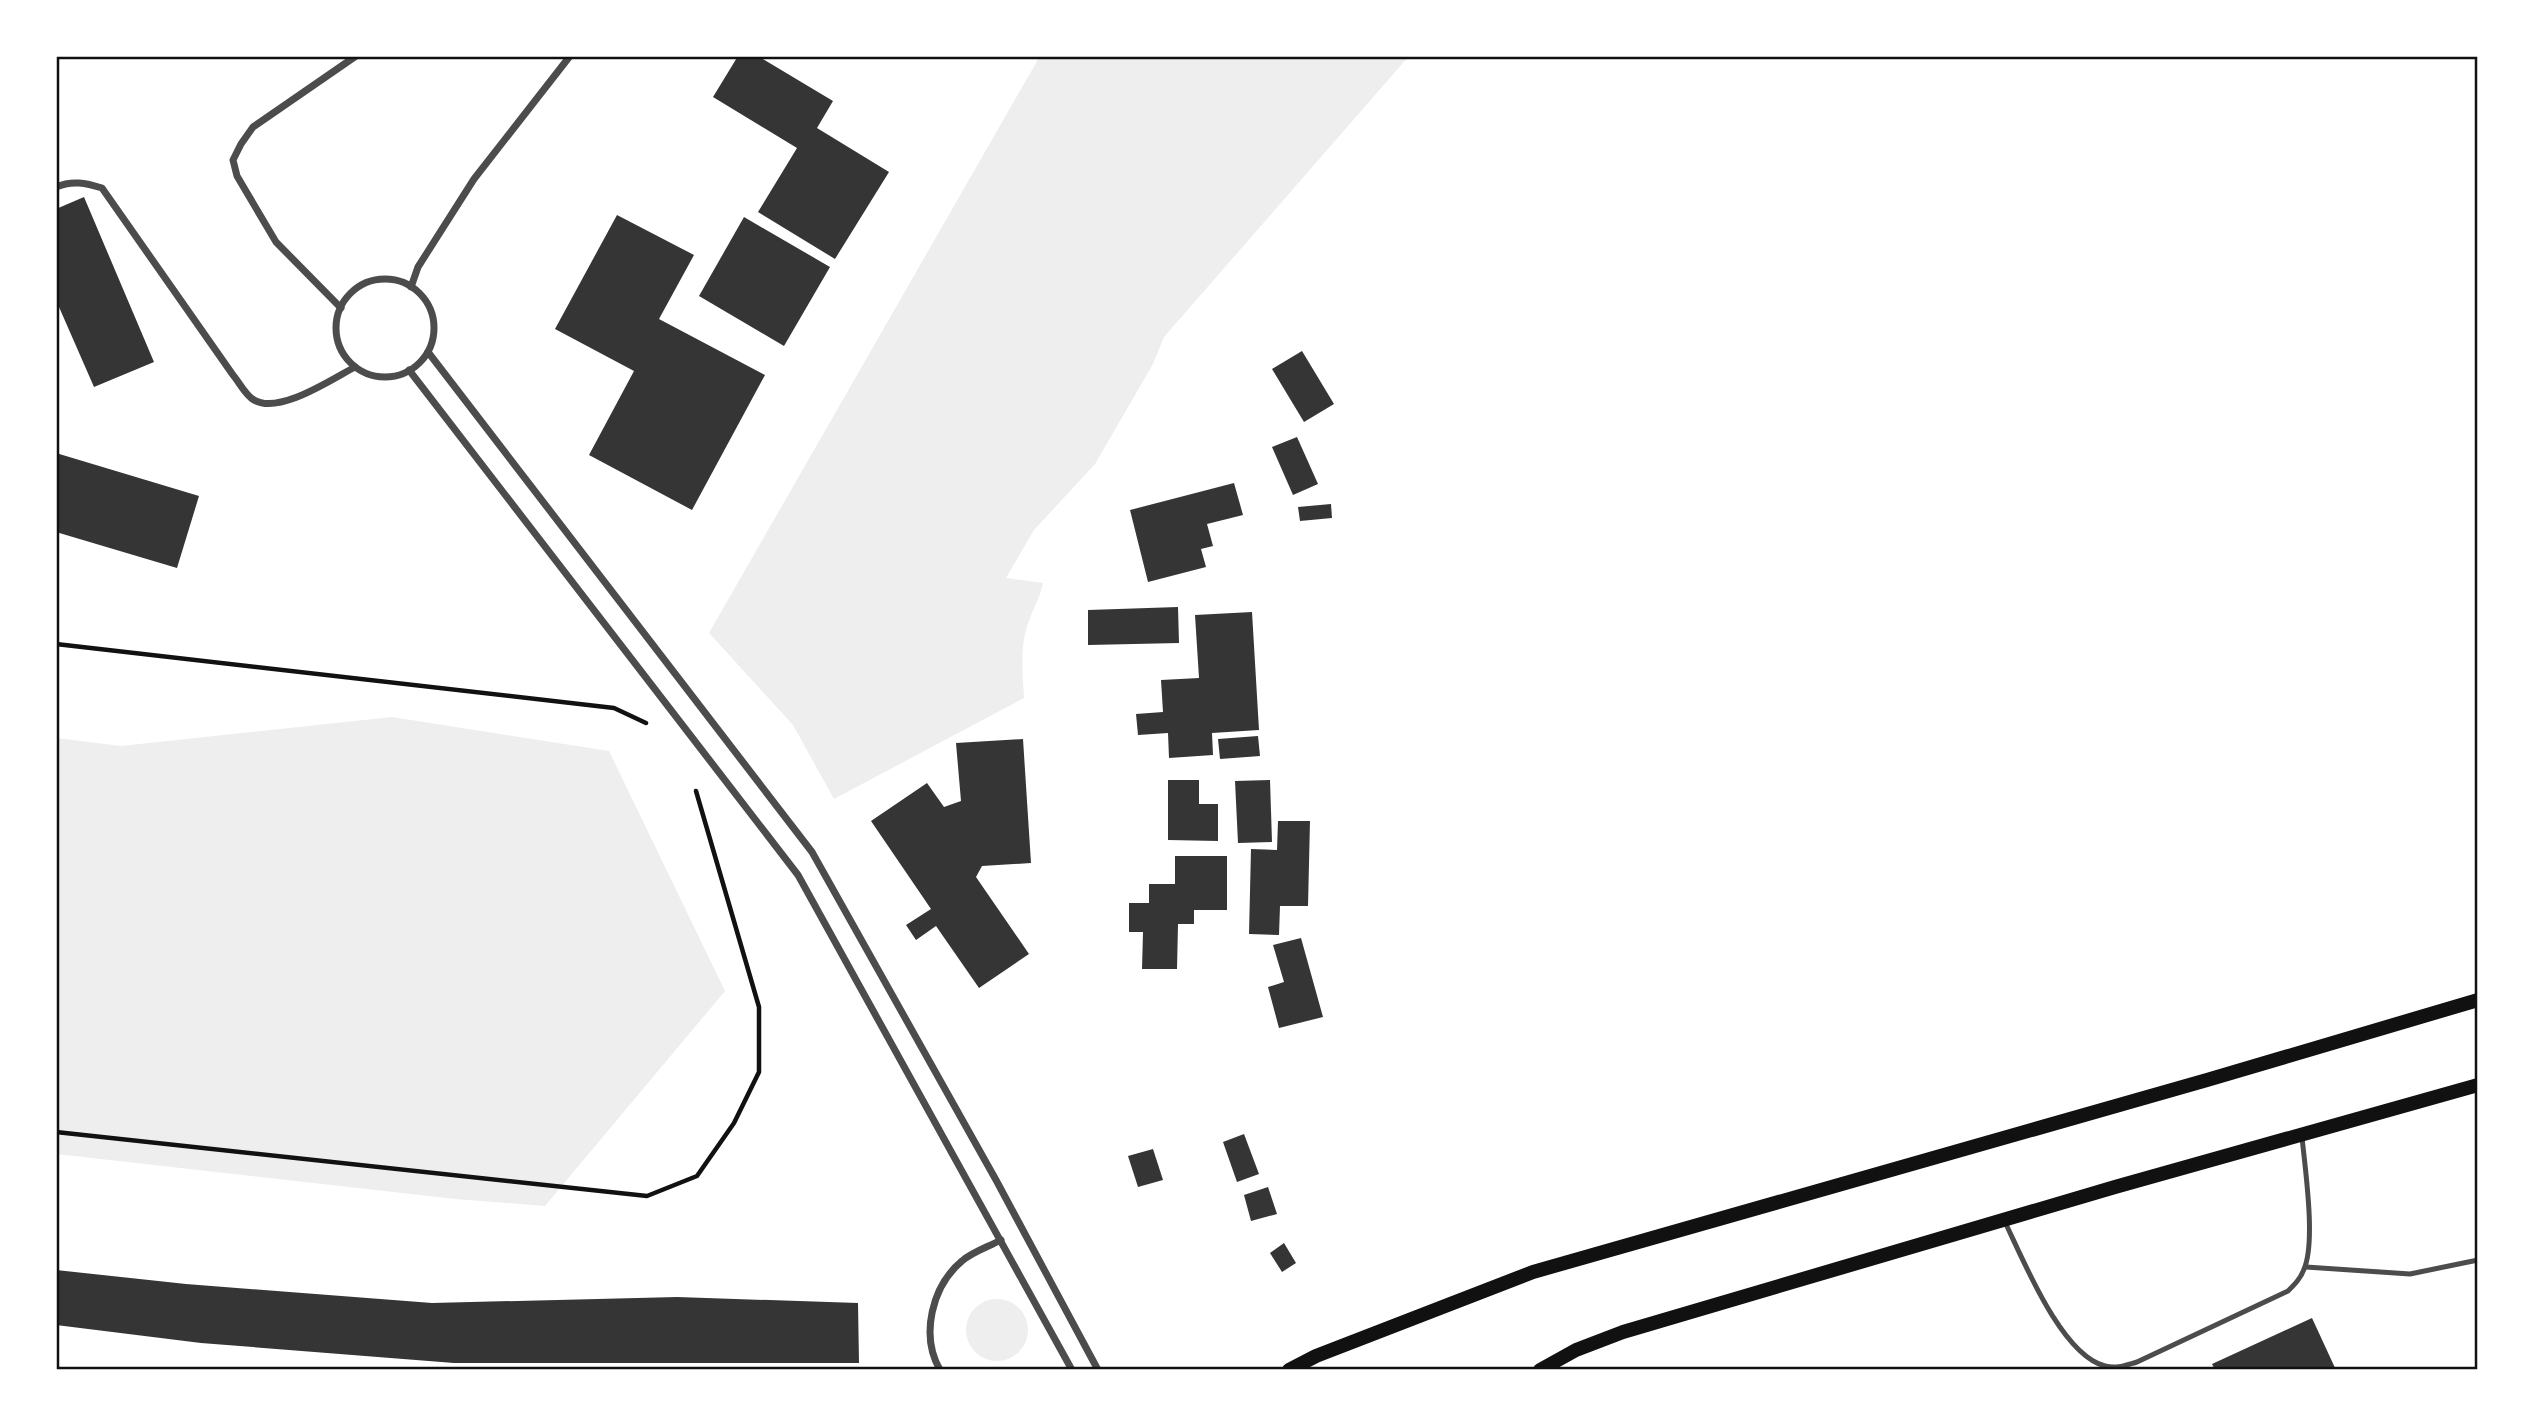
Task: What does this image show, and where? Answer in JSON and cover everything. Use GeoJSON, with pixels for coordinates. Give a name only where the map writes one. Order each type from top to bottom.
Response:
{"type":"FeatureCollection","features":[{"type":"Feature","properties":{"kind":"main road"},"geometry":{"type":"LineString","coordinates":[[1289,1370],[1316,1356],[1533,1272],[2478,1000]]}},
{"type":"Feature","properties":{"kind":"main road"},"geometry":{"type":"LineString","coordinates":[[1540,1370],[1576,1350],[1623,1332],[2478,1085]]}},
{"type":"Feature","properties":{"kind":"street"},"geometry":{"type":"LineString","coordinates":[[341,308],[276,242],[237,176],[233,160],[253,127],[356,56]]}},
{"type":"Feature","properties":{"kind":"street"},"geometry":{"type":"LineString","coordinates":[[411,287],[418,267],[474,179],[570,56]]}},
{"type":"Feature","properties":{"kind":"street"},"geometry":{"type":"LineString","coordinates":[[56,187],[83,182],[102,188],[233,375],[254,400],[269,404],[286,402],[355,367]]}},
{"type":"Feature","properties":{"kind":"street"},"geometry":{"type":"LineString","coordinates":[[371,281],[399,281],[411,287],[422,296],[434,321],[434,337],[428,352],[409,370],[387,377],[370,374],[355,367],[344,355],[338,340],[336,323],[348,296],[371,281]]}},
{"type":"Feature","properties":{"kind":"street"},"geometry":{"type":"LineString","coordinates":[[428,352],[812,852],[996,1180],[1098,1370]]}},
{"type":"Feature","properties":{"kind":"street"},"geometry":{"type":"LineString","coordinates":[[409,370],[798,875],[1072,1370]]}},
{"type":"Feature","properties":{"kind":"street"},"geometry":{"type":"LineString","coordinates":[[940,1370],[935,1362],[930,1335],[932,1306],[944,1281],[963,1260],[1001,1240]]}},
{"type":"Feature","properties":{"kind":"lane"},"geometry":{"type":"LineString","coordinates":[[2004,1220],[2058,1327],[2069,1341],[2102,1366],[2117,1368],[2137,1362],[2288,1291],[2299,1281],[2306,1267],[2309,1247],[2301,1135]]}},
{"type":"Feature","properties":{"kind":"lane"},"geometry":{"type":"LineString","coordinates":[[2306,1267],[2410,1274],[2478,1260]]}},
{"type":"Feature","properties":{"kind":"path"},"geometry":{"type":"LineString","coordinates":[[56,644],[614,708],[646,724]]}},
{"type":"Feature","properties":{"kind":"path"},"geometry":{"type":"LineString","coordinates":[[56,1132],[647,1196],[697,1176],[734,1123],[759,1072],[759,1007],[695,787]]}},
{"type":"Feature","properties":{"kind":"shaded area"},"geometry":{"type":"Polygon","coordinates":[[[1040,56],[1409,56],[1164,337],[1153,364],[1095,464],[1034,530],[1006,578],[1043,583],[1024,638],[1024,698],[834,799],[793,725],[709,633],[1040,56]]]}},
{"type":"Feature","properties":{"kind":"shaded area"},"geometry":{"type":"Polygon","coordinates":[[[392,717],[609,751],[725,991],[545,1206],[455,1199],[56,1154],[56,738],[121,746],[392,717]]]}},
{"type":"Feature","properties":{"kind":"shaded area"},"geometry":{"type":"Polygon","coordinates":[[[991,1299],[1003,1299],[1019,1308],[1026,1318],[1026,1342],[1019,1352],[1003,1361],[991,1361],[980,1356],[971,1347],[966,1336],[966,1324],[971,1313],[980,1304],[991,1299]]]}},
{"type":"Feature","properties":{"kind":"building"},"geometry":{"type":"Polygon","coordinates":[[[738,56],[758,56],[833,101],[817,128],[889,172],[835,259],[758,212],[797,148],[713,97],[738,56]]]}},
{"type":"Feature","properties":{"kind":"building"},"geometry":{"type":"Polygon","coordinates":[[[84,197],[154,362],[94,387],[59,307],[56,308],[56,209],[84,197]]]}},
{"type":"Feature","properties":{"kind":"building"},"geometry":{"type":"Polygon","coordinates":[[[617,215],[694,255],[659,319],[765,375],[692,510],[589,455],[634,371],[555,329],[617,215]]]}},
{"type":"Feature","properties":{"kind":"building"},"geometry":{"type":"Polygon","coordinates":[[[744,217],[830,267],[784,346],[699,296],[744,217]]]}},
{"type":"Feature","properties":{"kind":"building"},"geometry":{"type":"Polygon","coordinates":[[[1302,351],[1334,404],[1304,422],[1272,369],[1302,351]]]}},
{"type":"Feature","properties":{"kind":"building"},"geometry":{"type":"Polygon","coordinates":[[[1297,437],[1318,484],[1293,495],[1272,447],[1297,437]]]}},
{"type":"Feature","properties":{"kind":"building"},"geometry":{"type":"Polygon","coordinates":[[[56,453],[199,496],[177,568],[56,532],[56,453]]]}},
{"type":"Feature","properties":{"kind":"building"},"geometry":{"type":"Polygon","coordinates":[[[1234,483],[1243,515],[1207,524],[1213,546],[1201,549],[1206,567],[1148,582],[1130,510],[1234,483]]]}},
{"type":"Feature","properties":{"kind":"building"},"geometry":{"type":"Polygon","coordinates":[[[1331,504],[1332,518],[1300,521],[1298,507],[1331,504]]]}},
{"type":"Feature","properties":{"kind":"building"},"geometry":{"type":"Polygon","coordinates":[[[1178,607],[1179,643],[1088,645],[1088,610],[1178,607]]]}},
{"type":"Feature","properties":{"kind":"building"},"geometry":{"type":"Polygon","coordinates":[[[1252,612],[1259,730],[1212,733],[1213,755],[1169,758],[1168,733],[1138,735],[1136,714],[1163,712],[1161,680],[1199,678],[1195,615],[1252,612]]]}},
{"type":"Feature","properties":{"kind":"building"},"geometry":{"type":"Polygon","coordinates":[[[1258,736],[1260,756],[1220,759],[1218,739],[1258,736]]]}},
{"type":"Feature","properties":{"kind":"building"},"geometry":{"type":"Polygon","coordinates":[[[1023,739],[1031,863],[982,866],[976,877],[1029,954],[979,988],[936,926],[916,940],[906,925],[931,909],[871,821],[927,783],[944,807],[961,801],[956,743],[1023,739]]]}},
{"type":"Feature","properties":{"kind":"building"},"geometry":{"type":"Polygon","coordinates":[[[1168,780],[1199,780],[1199,804],[1218,804],[1218,841],[1168,840],[1168,780]]]}},
{"type":"Feature","properties":{"kind":"building"},"geometry":{"type":"Polygon","coordinates":[[[1270,780],[1272,842],[1238,843],[1235,781],[1270,780]]]}},
{"type":"Feature","properties":{"kind":"building"},"geometry":{"type":"Polygon","coordinates":[[[1278,821],[1310,821],[1308,906],[1280,906],[1279,935],[1249,934],[1251,849],[1277,850],[1278,821]]]}},
{"type":"Feature","properties":{"kind":"building"},"geometry":{"type":"Polygon","coordinates":[[[1175,856],[1227,856],[1227,910],[1194,910],[1194,924],[1178,924],[1177,969],[1142,969],[1143,932],[1129,932],[1129,903],[1149,903],[1149,884],[1175,884],[1175,856]]]}},
{"type":"Feature","properties":{"kind":"building"},"geometry":{"type":"Polygon","coordinates":[[[1301,938],[1323,1017],[1279,1028],[1268,987],[1284,982],[1273,945],[1301,938]]]}},
{"type":"Feature","properties":{"kind":"building"},"geometry":{"type":"Polygon","coordinates":[[[1244,1134],[1259,1174],[1237,1182],[1223,1142],[1244,1134]]]}},
{"type":"Feature","properties":{"kind":"building"},"geometry":{"type":"Polygon","coordinates":[[[1153,1149],[1163,1180],[1138,1187],[1128,1156],[1153,1149]]]}},
{"type":"Feature","properties":{"kind":"building"},"geometry":{"type":"Polygon","coordinates":[[[1268,1187],[1277,1214],[1251,1221],[1244,1195],[1268,1187]]]}},
{"type":"Feature","properties":{"kind":"building"},"geometry":{"type":"Polygon","coordinates":[[[1284,1243],[1296,1263],[1282,1272],[1270,1253],[1284,1243]]]}},
{"type":"Feature","properties":{"kind":"building"},"geometry":{"type":"Polygon","coordinates":[[[56,1270],[186,1284],[432,1303],[677,1297],[858,1303],[859,1363],[454,1363],[201,1343],[56,1325],[56,1270]]]}},
{"type":"Feature","properties":{"kind":"building"},"geometry":{"type":"Polygon","coordinates":[[[2312,1318],[2336,1370],[2215,1370],[2212,1364],[2312,1318]]]}}]}
